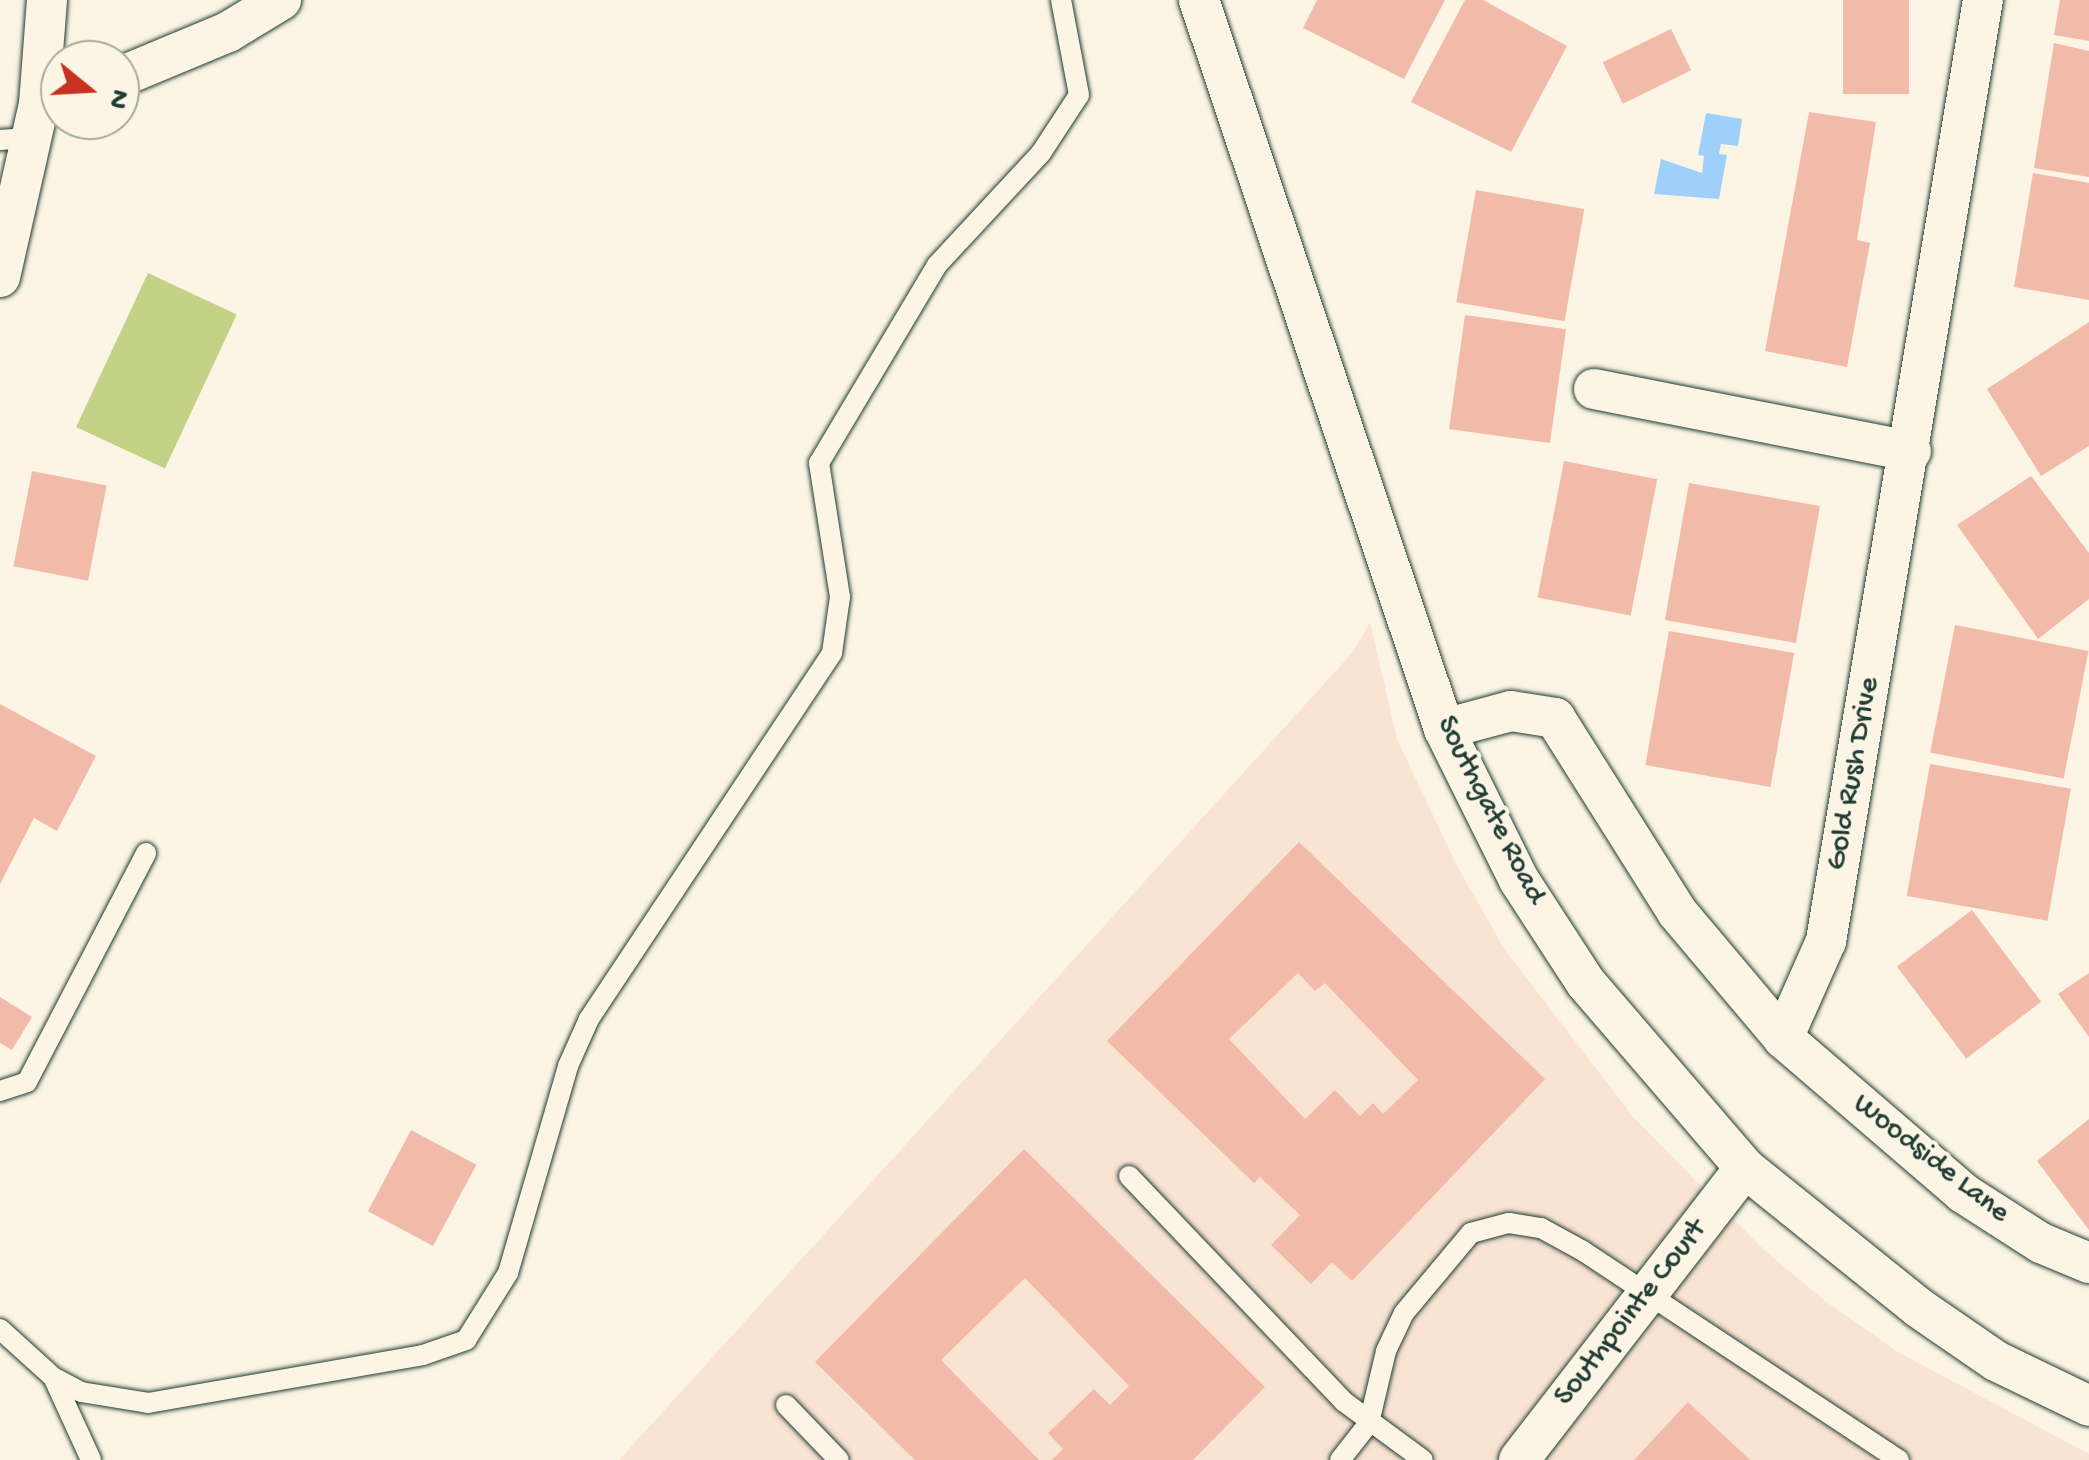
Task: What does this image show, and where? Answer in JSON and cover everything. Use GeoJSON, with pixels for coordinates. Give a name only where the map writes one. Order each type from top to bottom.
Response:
{"type":"FeatureCollection","features":[{"type":"Feature","properties":{"kind":"street"},"geometry":{"type":"LineString","coordinates":[[0,277],[33,120],[47,0]]}},
{"type":"Feature","properties":{"kind":"street"},"geometry":{"type":"LineString","coordinates":[[140,69],[228,32],[281,0]]}},
{"type":"Feature","properties":{"kind":"street","name":"Southgate Road"},"geometry":{"type":"LineString","coordinates":[[1199,0],[1444,730],[1519,880],[1586,983],[1745,1168],[1919,1308],[1996,1361],[2089,1406]]}},
{"type":"Feature","properties":{"kind":"street","name":"Gold Rush Drive"},"geometry":{"type":"LineString","coordinates":[[1783,1038],[1826,941],[1911,451],[1983,0]]}},
{"type":"Feature","properties":{"kind":"street"},"geometry":{"type":"LineString","coordinates":[[1594,390],[1911,451]]}},
{"type":"Feature","properties":{"kind":"street"},"geometry":{"type":"LineString","coordinates":[[1444,730],[1511,711],[1556,718],[1677,912],[1783,1038]]}},
{"type":"Feature","properties":{"kind":"street","name":"Woodside Lane"},"geometry":{"type":"LineString","coordinates":[[1783,1038],[1964,1192],[2041,1244],[2089,1262]]}},
{"type":"Feature","properties":{"kind":"street","name":"Southpointe Court"},"geometry":{"type":"LineString","coordinates":[[1518,1460],[1745,1168]]}},
{"type":"Feature","properties":{"kind":"lane"},"geometry":{"type":"LineString","coordinates":[[0,1329],[53,1377],[81,1392],[148,1403],[423,1355],[466,1340],[508,1273],[568,1066],[589,1019],[832,652],[840,597],[819,463],[937,266],[1041,153],[1080,94],[1061,0]]}},
{"type":"Feature","properties":{"kind":"lane"},"geometry":{"type":"LineString","coordinates":[[0,1092],[27,1082],[146,853]]}},
{"type":"Feature","properties":{"kind":"lane"},"geometry":{"type":"LineString","coordinates":[[1129,1176],[1368,1422],[1422,1460]]}},
{"type":"Feature","properties":{"kind":"lane"},"geometry":{"type":"LineString","coordinates":[[1340,1460],[1368,1422],[1386,1351],[1404,1314],[1472,1233],[1509,1223],[1541,1228],[1898,1460]]}},
{"type":"Feature","properties":{"kind":"lane"},"geometry":{"type":"LineString","coordinates":[[53,1377],[82,1428],[91,1460]]}},
{"type":"Feature","properties":{"kind":"lane"},"geometry":{"type":"LineString","coordinates":[[786,1404],[839,1460]]}},
{"type":"Feature","properties":{"kind":"shaded area"},"geometry":{"type":"Polygon","coordinates":[[[1370,622],[1397,739],[1456,864],[1505,950],[1634,1118],[1763,1249],[1825,1301],[1898,1352],[2089,1454],[2089,1460],[619,1460],[1353,652],[1370,622]]]}},
{"type":"Feature","properties":{"kind":"green space"},"geometry":{"type":"Polygon","coordinates":[[[148,273],[237,314],[165,468],[76,427],[148,273]]]}},
{"type":"Feature","properties":{"kind":"water"},"geometry":{"type":"Polygon","coordinates":[[[1706,113],[1742,119],[1738,146],[1721,144],[1719,154],[1727,155],[1719,199],[1654,194],[1661,159],[1702,173],[1704,156],[1698,155],[1706,113]]]}},
{"type":"Feature","properties":{"kind":"building"},"geometry":{"type":"Polygon","coordinates":[[[1317,0],[1445,0],[1404,79],[1303,28],[1317,0]]]}},
{"type":"Feature","properties":{"kind":"building"},"geometry":{"type":"Polygon","coordinates":[[[1465,0],[1483,0],[1567,46],[1511,152],[1411,102],[1465,0]]]}},
{"type":"Feature","properties":{"kind":"building"},"geometry":{"type":"Polygon","coordinates":[[[1843,0],[1909,0],[1909,94],[1843,94],[1843,0]]]}},
{"type":"Feature","properties":{"kind":"building"},"geometry":{"type":"Polygon","coordinates":[[[2060,0],[2089,0],[2089,41],[2054,35],[2060,0]]]}},
{"type":"Feature","properties":{"kind":"building"},"geometry":{"type":"Polygon","coordinates":[[[1671,29],[1691,70],[1623,104],[1603,62],[1671,29]]]}},
{"type":"Feature","properties":{"kind":"building"},"geometry":{"type":"Polygon","coordinates":[[[2054,43],[2089,51],[2089,177],[2034,168],[2054,43]]]}},
{"type":"Feature","properties":{"kind":"building"},"geometry":{"type":"Polygon","coordinates":[[[1809,112],[1876,122],[1857,240],[1870,243],[1847,367],[1765,351],[1809,112]]]}},
{"type":"Feature","properties":{"kind":"building"},"geometry":{"type":"Polygon","coordinates":[[[2033,173],[2089,183],[2089,300],[2014,287],[2033,173]]]}},
{"type":"Feature","properties":{"kind":"building"},"geometry":{"type":"Polygon","coordinates":[[[1476,190],[1584,209],[1565,321],[1456,302],[1476,190]]]}},
{"type":"Feature","properties":{"kind":"building"},"geometry":{"type":"Polygon","coordinates":[[[1465,315],[1566,329],[1550,443],[1449,429],[1465,315]]]}},
{"type":"Feature","properties":{"kind":"building"},"geometry":{"type":"Polygon","coordinates":[[[2089,322],[2089,446],[2041,476],[1987,389],[2089,322]]]}},
{"type":"Feature","properties":{"kind":"building"},"geometry":{"type":"Polygon","coordinates":[[[1564,461],[1657,479],[1631,616],[1537,597],[1564,461]]]}},
{"type":"Feature","properties":{"kind":"building"},"geometry":{"type":"Polygon","coordinates":[[[32,471],[107,486],[88,581],[13,566],[32,471]]]}},
{"type":"Feature","properties":{"kind":"building"},"geometry":{"type":"Polygon","coordinates":[[[2031,476],[2089,553],[2089,599],[2038,639],[1957,525],[2031,476]]]}},
{"type":"Feature","properties":{"kind":"building"},"geometry":{"type":"Polygon","coordinates":[[[1689,483],[1820,506],[1796,643],[1665,620],[1689,483]]]}},
{"type":"Feature","properties":{"kind":"building"},"geometry":{"type":"Polygon","coordinates":[[[1955,625],[2089,651],[2064,779],[1930,753],[1955,625]]]}},
{"type":"Feature","properties":{"kind":"building"},"geometry":{"type":"Polygon","coordinates":[[[1669,631],[1794,653],[1770,787],[1645,765],[1669,631]]]}},
{"type":"Feature","properties":{"kind":"building"},"geometry":{"type":"Polygon","coordinates":[[[0,704],[96,756],[57,831],[34,818],[0,884],[0,704]]]}},
{"type":"Feature","properties":{"kind":"building"},"geometry":{"type":"Polygon","coordinates":[[[1930,764],[2071,789],[2048,921],[1907,896],[1930,764]]]}},
{"type":"Feature","properties":{"kind":"building"},"geometry":{"type":"Polygon","coordinates":[[[1299,842],[1545,1079],[1352,1281],[1332,1262],[1311,1284],[1271,1245],[1300,1215],[1260,1177],[1254,1183],[1107,1041],[1299,842]],[[1298,973],[1229,1039],[1305,1119],[1335,1090],[1360,1116],[1373,1103],[1383,1114],[1418,1080],[1325,983],[1315,991],[1298,973]]]}},
{"type":"Feature","properties":{"kind":"building"},"geometry":{"type":"Polygon","coordinates":[[[1972,910],[2041,1002],[1966,1058],[1897,967],[1972,910]]]}},
{"type":"Feature","properties":{"kind":"building"},"geometry":{"type":"Polygon","coordinates":[[[2089,973],[2089,1037],[2058,994],[2089,973]]]}},
{"type":"Feature","properties":{"kind":"building"},"geometry":{"type":"Polygon","coordinates":[[[0,997],[32,1017],[12,1050],[0,1043],[0,997]]]}},
{"type":"Feature","properties":{"kind":"building"},"geometry":{"type":"Polygon","coordinates":[[[2089,1119],[2089,1230],[2037,1161],[2089,1119]]]}},
{"type":"Feature","properties":{"kind":"building"},"geometry":{"type":"Polygon","coordinates":[[[411,1130],[476,1165],[433,1246],[368,1211],[411,1130]]]}},
{"type":"Feature","properties":{"kind":"building"},"geometry":{"type":"Polygon","coordinates":[[[1024,1149],[1265,1387],[1193,1460],[1052,1460],[1063,1449],[1048,1433],[1094,1389],[1110,1405],[1129,1386],[1025,1278],[941,1360],[1039,1460],[915,1460],[815,1362],[1024,1149]]]}},
{"type":"Feature","properties":{"kind":"building"},"geometry":{"type":"Polygon","coordinates":[[[1688,1402],[1750,1460],[1634,1460],[1688,1402]]]}}]}
